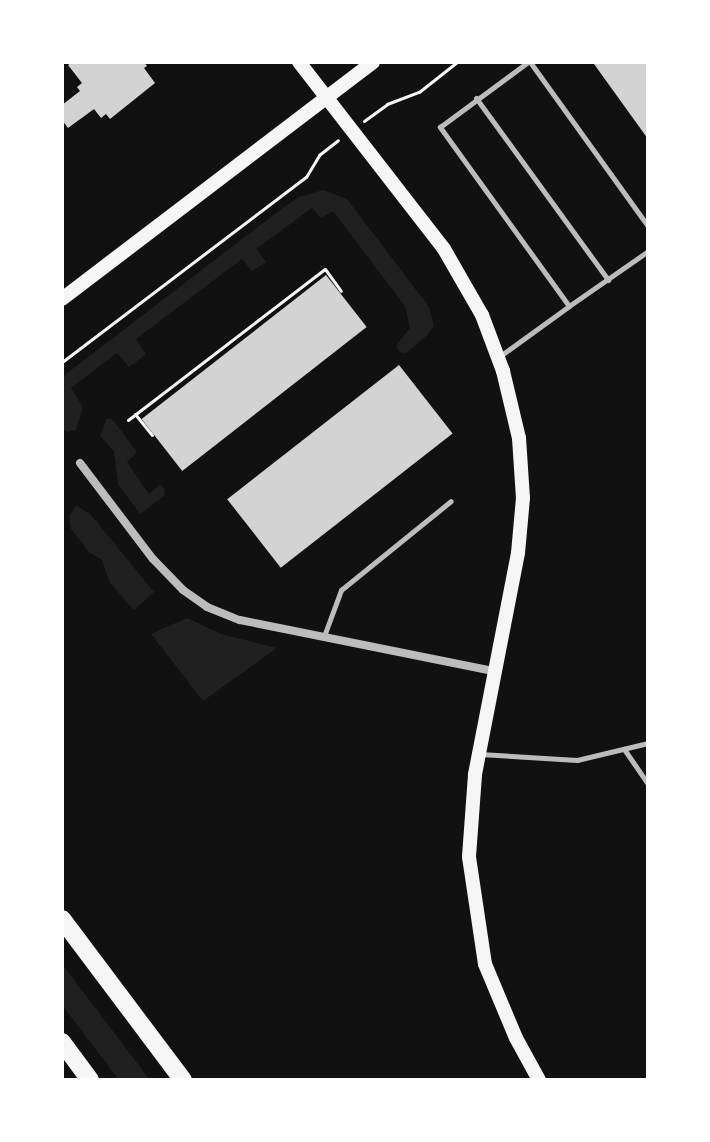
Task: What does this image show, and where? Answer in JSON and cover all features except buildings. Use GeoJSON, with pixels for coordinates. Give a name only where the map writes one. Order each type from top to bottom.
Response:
{"type":"FeatureCollection","features":[{"type":"Feature","properties":{"kind":"highway"},"geometry":{"type":"LineString","coordinates":[[62,919],[183,1080]]}},
{"type":"Feature","properties":{"kind":"highway"},"geometry":{"type":"LineString","coordinates":[[62,1042],[90,1080]]}},
{"type":"Feature","properties":{"kind":"main road"},"geometry":{"type":"LineString","coordinates":[[299,62],[444,249],[482,315],[498,357],[519,438],[523,498],[518,553],[479,754],[469,857],[485,964],[502,1009],[539,1080]]}},
{"type":"Feature","properties":{"kind":"main road"},"geometry":{"type":"LineString","coordinates":[[62,299],[373,62]]}},
{"type":"Feature","properties":{"kind":"street"},"geometry":{"type":"LineString","coordinates":[[80,463],[153,559],[183,590],[207,607],[240,620],[497,672]]}},
{"type":"Feature","properties":{"kind":"lane"},"geometry":{"type":"LineString","coordinates":[[569,306],[440,127],[529,62],[648,226]]}},
{"type":"Feature","properties":{"kind":"lane"},"geometry":{"type":"LineString","coordinates":[[476,98],[608,280]]}},
{"type":"Feature","properties":{"kind":"lane"},"geometry":{"type":"LineString","coordinates":[[498,357],[648,251]]}},
{"type":"Feature","properties":{"kind":"lane"},"geometry":{"type":"LineString","coordinates":[[324,637],[341,590],[451,501]]}},
{"type":"Feature","properties":{"kind":"lane"},"geometry":{"type":"LineString","coordinates":[[479,754],[577,760],[648,743]]}},
{"type":"Feature","properties":{"kind":"lane"},"geometry":{"type":"LineString","coordinates":[[624,749],[648,784]]}},
{"type":"Feature","properties":{"kind":"path"},"geometry":{"type":"LineString","coordinates":[[387,104],[419,92],[457,62]]}},
{"type":"Feature","properties":{"kind":"path"},"geometry":{"type":"LineString","coordinates":[[62,362],[306,177],[319,155]]}},
{"type":"Feature","properties":{"kind":"path"},"geometry":{"type":"LineString","coordinates":[[128,420],[325,269],[341,291]]}},
{"type":"Feature","properties":{"kind":"path"},"geometry":{"type":"LineString","coordinates":[[135,414],[152,435]]}},
{"type":"Feature","properties":{"kind":"shaded area"},"geometry":{"type":"Polygon","coordinates":[[[323,190],[347,199],[429,307],[434,326],[426,336],[406,353],[400,352],[396,346],[410,328],[405,306],[333,211],[321,218],[312,208],[256,249],[266,262],[252,271],[242,259],[136,339],[146,354],[129,367],[117,353],[71,388],[83,407],[76,430],[66,432],[62,428],[62,377],[284,207],[299,197],[323,190]]]}},
{"type":"Feature","properties":{"kind":"shaded area"},"geometry":{"type":"Polygon","coordinates":[[[107,418],[113,420],[137,452],[127,462],[149,494],[160,485],[165,489],[164,496],[140,514],[118,484],[114,451],[100,436],[107,418]]]}},
{"type":"Feature","properties":{"kind":"shaded area"},"geometry":{"type":"Polygon","coordinates":[[[76,505],[91,515],[154,592],[134,610],[110,583],[102,560],[89,552],[71,529],[69,517],[76,505]]]}},
{"type":"Feature","properties":{"kind":"shaded area"},"geometry":{"type":"Polygon","coordinates":[[[187,618],[221,634],[277,648],[203,701],[151,634],[187,618]]]}},
{"type":"Feature","properties":{"kind":"shaded area"},"geometry":{"type":"Polygon","coordinates":[[[62,964],[150,1080],[119,1080],[62,1005],[62,964]]]}}]}
